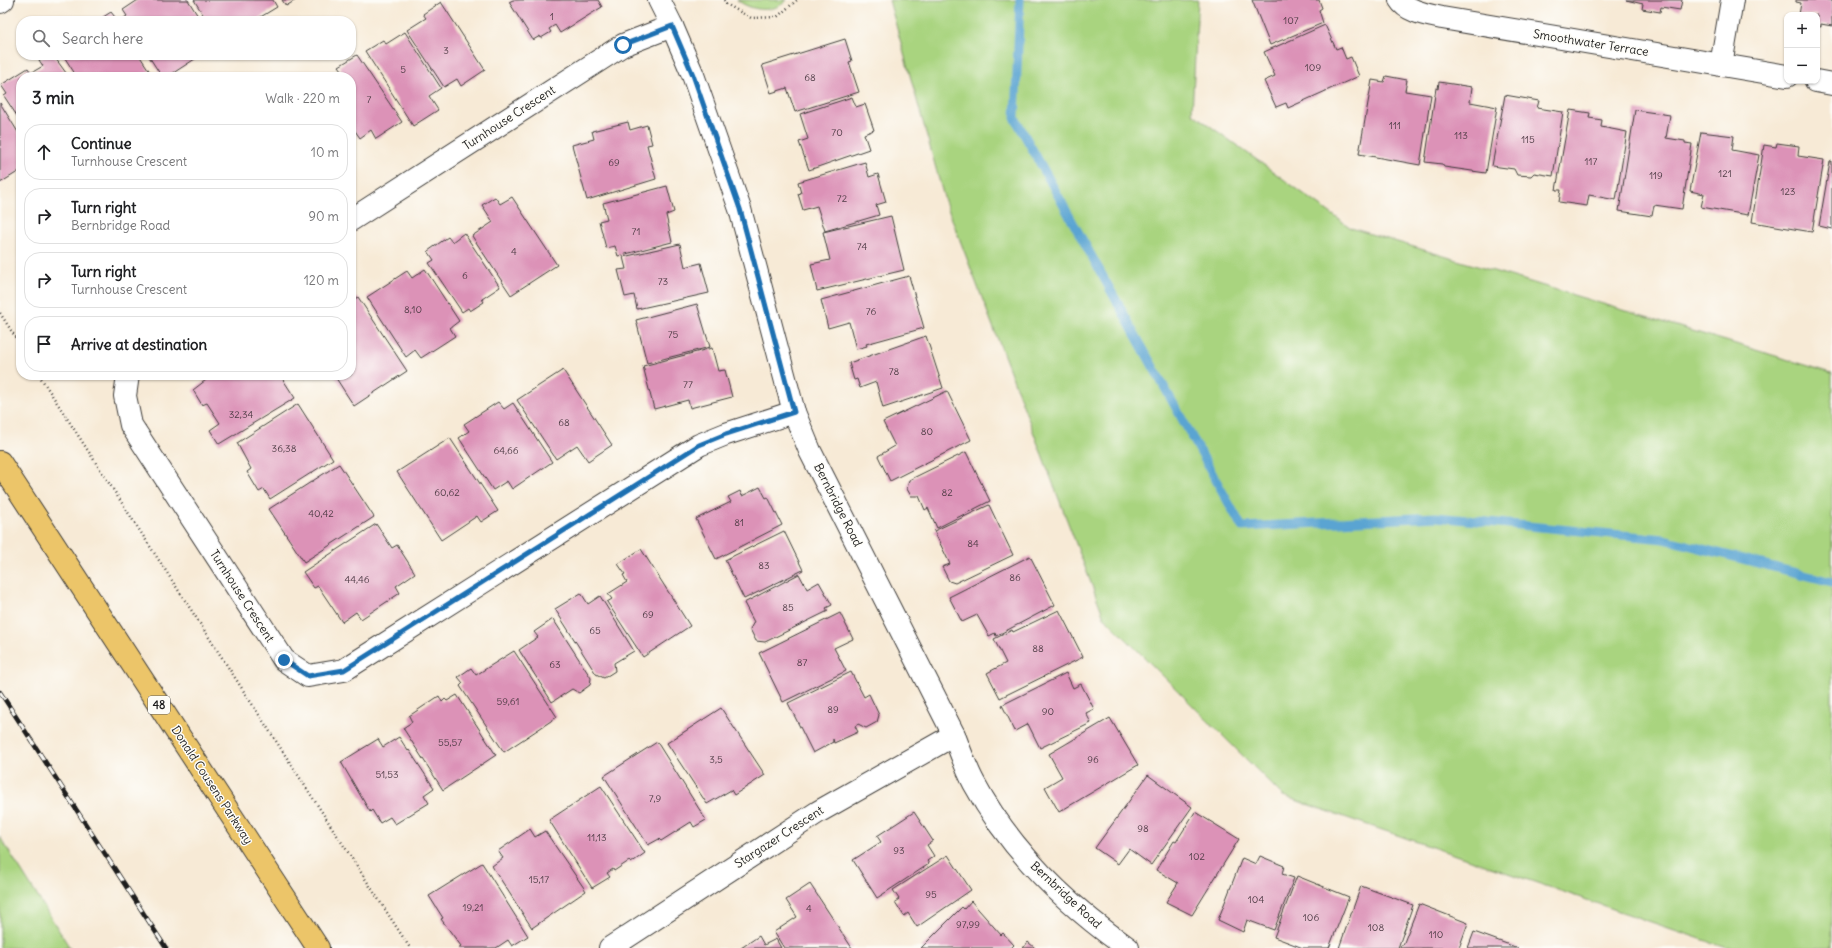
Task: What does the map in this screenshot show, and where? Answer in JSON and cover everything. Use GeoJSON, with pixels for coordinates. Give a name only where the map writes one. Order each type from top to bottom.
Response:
{"type":"FeatureCollection","features":[{"type":"Feature","properties":{"kind":"main road","name":"Donald Cousens Parkway"},"geometry":{"type":"LineString","coordinates":[[0,462],[318,948]]}},
{"type":"Feature","properties":{"kind":"street","name":"Bernbridge Road"},"geometry":{"type":"LineString","coordinates":[[659,0],[693,75],[740,209],[794,412],[810,451],[954,736],[977,789],[992,813],[1028,859],[1060,893],[1085,916],[1128,948]]}},
{"type":"Feature","properties":{"kind":"street","name":"Smoothwater Terrace"},"geometry":{"type":"LineString","coordinates":[[1400,0],[1402,4],[1421,13],[1442,18],[1784,75]]}},
{"type":"Feature","properties":{"kind":"street"},"geometry":{"type":"LineString","coordinates":[[1722,65],[1732,0]]}},
{"type":"Feature","properties":{"kind":"street","name":"Turnhouse Crescent"},"geometry":{"type":"LineString","coordinates":[[356,217],[623,45],[672,26]]}},
{"type":"Feature","properties":{"kind":"street"},"geometry":{"type":"LineString","coordinates":[[1820,82],[1832,84]]}},
{"type":"Feature","properties":{"kind":"street","name":"Turnhouse Crescent"},"geometry":{"type":"LineString","coordinates":[[127,380],[125,396],[131,424],[284,660],[308,676],[344,670],[699,445],[726,434],[794,412]]}},
{"type":"Feature","properties":{"kind":"street","name":"Stargazer Crescent"},"geometry":{"type":"LineString","coordinates":[[610,948],[818,812],[954,736]]}},
{"type":"Feature","properties":{"kind":"path"},"geometry":{"type":"LineString","coordinates":[[724,0],[726,4],[751,18],[777,17],[797,0]]}},
{"type":"Feature","properties":{"kind":"path"},"geometry":{"type":"LineString","coordinates":[[0,313],[16,338]]}},
{"type":"Feature","properties":{"kind":"path"},"geometry":{"type":"LineString","coordinates":[[42,380],[410,948]]}},
{"type":"Feature","properties":{"kind":"green space"},"geometry":{"type":"Polygon","coordinates":[[[737,0],[787,0],[769,9],[756,9],[737,0]]]}},
{"type":"Feature","properties":{"kind":"green space"},"geometry":{"type":"Polygon","coordinates":[[[889,0],[1198,0],[1192,113],[1351,228],[1832,373],[1832,948],[1727,948],[1283,796],[1104,617],[945,201],[889,0]]]}},
{"type":"Feature","properties":{"kind":"green space"},"geometry":{"type":"Polygon","coordinates":[[[0,837],[70,948],[0,948],[0,837]]]}},
{"type":"Feature","properties":{"kind":"building"},"geometry":{"type":"Polygon","coordinates":[[[138,0],[188,0],[198,16],[127,16],[123,10],[138,0]]]}},
{"type":"Feature","properties":{"kind":"building"},"geometry":{"type":"Polygon","coordinates":[[[194,0],[273,0],[277,7],[262,16],[204,16],[194,0]]]}},
{"type":"Feature","properties":{"kind":"building"},"geometry":{"type":"Polygon","coordinates":[[[282,0],[296,0],[286,6],[282,0]]]}},
{"type":"Feature","properties":{"kind":"building"},"geometry":{"type":"Polygon","coordinates":[[[513,0],[598,0],[602,7],[560,33],[555,25],[549,29],[551,32],[541,38],[540,36],[533,40],[509,2],[513,0]]]}},
{"type":"Feature","properties":{"kind":"building"},"geometry":{"type":"Polygon","coordinates":[[[1252,0],[1319,0],[1322,8],[1319,10],[1323,23],[1270,45],[1252,0]]]}},
{"type":"Feature","properties":{"kind":"building"},"geometry":{"type":"Polygon","coordinates":[[[1626,0],[1682,0],[1680,10],[1661,7],[1660,12],[1642,9],[1643,4],[1626,0]]]}},
{"type":"Feature","properties":{"kind":"building"},"geometry":{"type":"Polygon","coordinates":[[[1796,0],[1832,0],[1832,26],[1821,24],[1820,27],[1820,12],[1800,12],[1801,3],[1796,2],[1796,0]]]}},
{"type":"Feature","properties":{"kind":"building"},"geometry":{"type":"Polygon","coordinates":[[[441,2],[485,70],[461,86],[457,79],[444,87],[407,30],[426,18],[423,14],[441,2]]]}},
{"type":"Feature","properties":{"kind":"building"},"geometry":{"type":"Polygon","coordinates":[[[111,12],[114,16],[105,16],[111,12]]]}},
{"type":"Feature","properties":{"kind":"building"},"geometry":{"type":"Polygon","coordinates":[[[1325,25],[1336,49],[1341,47],[1346,59],[1351,57],[1359,76],[1288,108],[1286,103],[1276,107],[1264,81],[1275,76],[1264,52],[1325,25]]]}},
{"type":"Feature","properties":{"kind":"building"},"geometry":{"type":"Polygon","coordinates":[[[405,32],[441,88],[429,96],[438,110],[413,126],[365,51],[383,40],[386,44],[405,32]]]}},
{"type":"Feature","properties":{"kind":"building"},"geometry":{"type":"Polygon","coordinates":[[[845,39],[852,61],[849,62],[859,92],[795,112],[787,88],[771,93],[762,65],[845,39]]]}},
{"type":"Feature","properties":{"kind":"building"},"geometry":{"type":"Polygon","coordinates":[[[356,56],[402,122],[376,139],[371,130],[360,138],[356,132],[356,72],[339,72],[342,70],[339,66],[349,60],[356,60],[356,56]]]}},
{"type":"Feature","properties":{"kind":"building"},"geometry":{"type":"Polygon","coordinates":[[[39,60],[57,60],[65,72],[33,72],[43,66],[39,60]]]}},
{"type":"Feature","properties":{"kind":"building"},"geometry":{"type":"Polygon","coordinates":[[[66,60],[142,60],[150,72],[74,72],[66,60]]]}},
{"type":"Feature","properties":{"kind":"building"},"geometry":{"type":"Polygon","coordinates":[[[151,60],[193,60],[175,72],[159,72],[151,60]]]}},
{"type":"Feature","properties":{"kind":"building"},"geometry":{"type":"Polygon","coordinates":[[[28,68],[30,72],[22,72],[28,68]]]}},
{"type":"Feature","properties":{"kind":"building"},"geometry":{"type":"Polygon","coordinates":[[[16,76],[16,114],[4,96],[7,94],[1,85],[16,76]]]}},
{"type":"Feature","properties":{"kind":"building"},"geometry":{"type":"Polygon","coordinates":[[[1386,76],[1407,80],[1405,91],[1431,95],[1420,165],[1359,154],[1372,80],[1384,82],[1386,76]]]}},
{"type":"Feature","properties":{"kind":"building"},"geometry":{"type":"Polygon","coordinates":[[[1439,82],[1472,87],[1470,102],[1497,107],[1486,173],[1444,167],[1442,164],[1425,162],[1436,88],[1438,89],[1439,82]]]}},
{"type":"Feature","properties":{"kind":"building"},"geometry":{"type":"Polygon","coordinates":[[[1505,95],[1539,101],[1537,108],[1563,112],[1553,176],[1534,173],[1531,176],[1517,175],[1514,169],[1492,166],[1505,95]]]}},
{"type":"Feature","properties":{"kind":"building"},"geometry":{"type":"Polygon","coordinates":[[[852,97],[856,107],[865,104],[874,130],[864,134],[869,149],[809,170],[799,142],[808,139],[800,114],[852,97]]]}},
{"type":"Feature","properties":{"kind":"building"},"geometry":{"type":"Polygon","coordinates":[[[0,103],[16,129],[16,173],[0,183],[0,103]]]}},
{"type":"Feature","properties":{"kind":"building"},"geometry":{"type":"Polygon","coordinates":[[[1570,110],[1590,113],[1589,118],[1602,120],[1601,127],[1627,132],[1616,200],[1589,195],[1587,206],[1559,202],[1561,190],[1556,190],[1570,110]]]}},
{"type":"Feature","properties":{"kind":"building"},"geometry":{"type":"Polygon","coordinates":[[[1635,110],[1670,115],[1666,138],[1685,141],[1685,143],[1692,144],[1682,209],[1654,205],[1652,216],[1619,211],[1635,110]]]}},
{"type":"Feature","properties":{"kind":"building"},"geometry":{"type":"Polygon","coordinates":[[[628,122],[630,130],[647,125],[652,144],[647,145],[656,179],[587,200],[572,145],[594,139],[592,131],[628,122]]]}},
{"type":"Feature","properties":{"kind":"building"},"geometry":{"type":"Polygon","coordinates":[[[1701,132],[1734,136],[1732,150],[1759,155],[1748,215],[1701,207],[1704,194],[1690,191],[1701,132]]]}},
{"type":"Feature","properties":{"kind":"building"},"geometry":{"type":"Polygon","coordinates":[[[1777,143],[1799,146],[1798,156],[1824,160],[1812,232],[1752,222],[1764,145],[1776,147],[1777,143]]]}},
{"type":"Feature","properties":{"kind":"building"},"geometry":{"type":"Polygon","coordinates":[[[1832,161],[1832,229],[1819,226],[1830,162],[1832,161]]]}},
{"type":"Feature","properties":{"kind":"building"},"geometry":{"type":"Polygon","coordinates":[[[865,162],[869,177],[878,174],[886,202],[876,205],[879,215],[825,231],[817,206],[803,210],[798,194],[801,193],[798,182],[865,162]]]}},
{"type":"Feature","properties":{"kind":"building"},"geometry":{"type":"Polygon","coordinates":[[[667,186],[674,212],[666,215],[672,242],[618,256],[615,246],[606,248],[599,221],[607,219],[603,203],[667,186]]]}},
{"type":"Feature","properties":{"kind":"building"},"geometry":{"type":"Polygon","coordinates":[[[495,197],[500,204],[512,197],[557,265],[511,295],[472,236],[493,222],[482,205],[495,197]]]}},
{"type":"Feature","properties":{"kind":"building"},"geometry":{"type":"Polygon","coordinates":[[[891,216],[904,270],[817,291],[811,264],[830,260],[823,232],[891,216]]]}},
{"type":"Feature","properties":{"kind":"building"},"geometry":{"type":"Polygon","coordinates":[[[464,233],[500,287],[482,299],[484,302],[470,311],[468,308],[462,312],[429,263],[434,260],[428,251],[448,237],[452,242],[464,233]]]}},
{"type":"Feature","properties":{"kind":"building"},"geometry":{"type":"Polygon","coordinates":[[[680,244],[685,267],[701,263],[709,293],[637,309],[634,295],[625,297],[618,270],[626,269],[623,257],[680,244]]]}},
{"type":"Feature","properties":{"kind":"building"},"geometry":{"type":"Polygon","coordinates":[[[425,269],[459,321],[450,328],[455,336],[421,358],[415,350],[406,357],[367,297],[407,271],[412,278],[425,269]]]}},
{"type":"Feature","properties":{"kind":"building"},"geometry":{"type":"Polygon","coordinates":[[[909,276],[924,328],[866,344],[867,346],[856,349],[849,322],[828,328],[821,300],[909,276]]]}},
{"type":"Feature","properties":{"kind":"building"},"geometry":{"type":"Polygon","coordinates":[[[358,297],[407,371],[354,406],[337,380],[356,380],[356,298],[358,297]]]}},
{"type":"Feature","properties":{"kind":"building"},"geometry":{"type":"Polygon","coordinates":[[[697,304],[710,347],[647,363],[636,320],[697,304]]]}},
{"type":"Feature","properties":{"kind":"building"},"geometry":{"type":"Polygon","coordinates":[[[926,336],[943,388],[883,408],[876,382],[860,388],[857,379],[854,380],[849,363],[926,336]]]}},
{"type":"Feature","properties":{"kind":"building"},"geometry":{"type":"Polygon","coordinates":[[[712,348],[718,371],[725,370],[732,397],[690,408],[688,400],[654,409],[643,366],[712,348]]]}},
{"type":"Feature","properties":{"kind":"building"},"geometry":{"type":"Polygon","coordinates":[[[563,370],[612,445],[588,461],[577,445],[556,459],[517,400],[563,370]]]}},
{"type":"Feature","properties":{"kind":"building"},"geometry":{"type":"Polygon","coordinates":[[[206,380],[283,380],[295,398],[219,444],[210,430],[220,423],[207,403],[202,405],[193,390],[206,380]]]}},
{"type":"Feature","properties":{"kind":"building"},"geometry":{"type":"Polygon","coordinates":[[[947,391],[971,440],[890,481],[878,456],[895,446],[883,422],[947,391]]]}},
{"type":"Feature","properties":{"kind":"building"},"geometry":{"type":"Polygon","coordinates":[[[498,402],[504,409],[513,403],[552,462],[512,489],[507,481],[493,490],[459,438],[469,431],[464,424],[498,402]]]}},
{"type":"Feature","properties":{"kind":"building"},"geometry":{"type":"Polygon","coordinates":[[[298,404],[333,459],[270,499],[264,489],[259,492],[247,472],[251,469],[237,443],[298,404]]]}},
{"type":"Feature","properties":{"kind":"building"},"geometry":{"type":"Polygon","coordinates":[[[450,438],[498,511],[481,522],[477,516],[441,540],[397,472],[450,438]]]}},
{"type":"Feature","properties":{"kind":"building"},"geometry":{"type":"Polygon","coordinates":[[[966,452],[990,501],[937,528],[928,508],[925,510],[919,496],[911,496],[907,489],[909,480],[966,452]]]}},
{"type":"Feature","properties":{"kind":"building"},"geometry":{"type":"Polygon","coordinates":[[[339,464],[374,517],[304,562],[269,509],[339,464]]]}},
{"type":"Feature","properties":{"kind":"building"},"geometry":{"type":"Polygon","coordinates":[[[760,487],[766,498],[768,497],[782,525],[716,559],[696,519],[731,502],[728,497],[740,491],[742,496],[760,487]]]}},
{"type":"Feature","properties":{"kind":"building"},"geometry":{"type":"Polygon","coordinates":[[[989,505],[1013,555],[955,583],[949,581],[942,567],[950,564],[934,531],[989,505]]]}},
{"type":"Feature","properties":{"kind":"building"},"geometry":{"type":"Polygon","coordinates":[[[376,524],[392,548],[397,545],[415,573],[396,586],[400,593],[361,619],[356,612],[342,622],[318,586],[314,588],[303,572],[376,524]]]}},
{"type":"Feature","properties":{"kind":"building"},"geometry":{"type":"Polygon","coordinates":[[[784,531],[803,570],[744,599],[725,560],[784,531]]]}},
{"type":"Feature","properties":{"kind":"building"},"geometry":{"type":"Polygon","coordinates":[[[641,549],[690,626],[643,657],[607,602],[612,599],[608,594],[627,582],[623,575],[625,574],[618,564],[641,549]]]}},
{"type":"Feature","properties":{"kind":"building"},"geometry":{"type":"Polygon","coordinates":[[[1030,556],[1055,605],[996,636],[995,633],[989,636],[977,615],[962,622],[949,597],[1030,556]]]}},
{"type":"Feature","properties":{"kind":"building"},"geometry":{"type":"Polygon","coordinates":[[[799,574],[807,589],[819,582],[832,605],[826,608],[828,611],[765,642],[756,641],[750,629],[754,622],[744,603],[799,574]]]}},
{"type":"Feature","properties":{"kind":"building"},"geometry":{"type":"Polygon","coordinates":[[[581,593],[588,604],[600,596],[634,651],[614,663],[615,671],[604,678],[596,674],[555,609],[581,593]]]}},
{"type":"Feature","properties":{"kind":"building"},"geometry":{"type":"Polygon","coordinates":[[[1059,610],[1083,657],[1000,698],[987,673],[1006,663],[994,639],[1012,630],[1013,632],[1059,610]]]}},
{"type":"Feature","properties":{"kind":"building"},"geometry":{"type":"Polygon","coordinates":[[[840,613],[853,639],[834,648],[846,671],[783,702],[759,653],[840,613]]]}},
{"type":"Feature","properties":{"kind":"building"},"geometry":{"type":"Polygon","coordinates":[[[553,619],[591,678],[590,685],[579,693],[572,689],[552,702],[519,650],[538,637],[534,632],[553,619]]]}},
{"type":"Feature","properties":{"kind":"building"},"geometry":{"type":"Polygon","coordinates":[[[514,651],[557,717],[504,752],[460,686],[463,683],[458,677],[471,668],[476,675],[514,651]]]}},
{"type":"Feature","properties":{"kind":"building"},"geometry":{"type":"Polygon","coordinates":[[[851,672],[864,697],[869,694],[879,715],[877,722],[866,728],[858,724],[855,726],[858,732],[834,743],[833,739],[833,742],[813,753],[788,703],[851,672]]]}},
{"type":"Feature","properties":{"kind":"building"},"geometry":{"type":"Polygon","coordinates":[[[1066,673],[1073,688],[1081,684],[1094,709],[1086,713],[1091,723],[1040,748],[1028,724],[1015,731],[1002,705],[1066,673]]]}},
{"type":"Feature","properties":{"kind":"building"},"geometry":{"type":"Polygon","coordinates":[[[457,695],[496,755],[443,790],[403,728],[412,722],[409,716],[439,696],[442,702],[445,699],[447,701],[457,695]]]}},
{"type":"Feature","properties":{"kind":"building"},"geometry":{"type":"Polygon","coordinates":[[[721,708],[765,775],[734,795],[731,790],[707,804],[667,743],[721,708]]]}},
{"type":"Feature","properties":{"kind":"building"},"geometry":{"type":"Polygon","coordinates":[[[1110,718],[1138,765],[1059,812],[1045,787],[1062,777],[1049,754],[1110,718]]]}},
{"type":"Feature","properties":{"kind":"building"},"geometry":{"type":"Polygon","coordinates":[[[399,737],[434,788],[424,795],[429,803],[395,824],[390,817],[380,823],[372,810],[370,812],[341,762],[378,739],[383,747],[399,737]]]}},
{"type":"Feature","properties":{"kind":"building"},"geometry":{"type":"Polygon","coordinates":[[[657,742],[706,820],[694,827],[691,822],[661,841],[659,839],[648,845],[604,776],[657,742]]]}},
{"type":"Feature","properties":{"kind":"building"},"geometry":{"type":"Polygon","coordinates":[[[1148,775],[1192,807],[1151,865],[1129,849],[1118,864],[1095,848],[1148,775]]]}},
{"type":"Feature","properties":{"kind":"building"},"geometry":{"type":"Polygon","coordinates":[[[601,786],[645,853],[631,863],[629,861],[614,871],[613,869],[607,873],[610,877],[592,888],[549,820],[601,786]]]}},
{"type":"Feature","properties":{"kind":"building"},"geometry":{"type":"Polygon","coordinates":[[[914,812],[933,841],[927,845],[934,856],[927,861],[929,864],[877,898],[853,860],[881,842],[877,836],[914,812]]]}},
{"type":"Feature","properties":{"kind":"building"},"geometry":{"type":"Polygon","coordinates":[[[1195,812],[1239,839],[1192,915],[1166,902],[1178,883],[1156,870],[1174,841],[1176,842],[1195,812]]]}},
{"type":"Feature","properties":{"kind":"building"},"geometry":{"type":"Polygon","coordinates":[[[530,829],[535,837],[545,831],[586,891],[532,928],[492,866],[503,858],[498,851],[530,829]]]}},
{"type":"Feature","properties":{"kind":"building"},"geometry":{"type":"Polygon","coordinates":[[[948,855],[971,890],[917,927],[908,913],[904,916],[895,902],[899,899],[893,890],[948,855]]]}},
{"type":"Feature","properties":{"kind":"building"},"geometry":{"type":"Polygon","coordinates":[[[1260,856],[1284,866],[1282,874],[1294,878],[1274,930],[1247,920],[1243,932],[1218,920],[1242,858],[1256,864],[1260,856]]]}},
{"type":"Feature","properties":{"kind":"building"},"geometry":{"type":"Polygon","coordinates":[[[482,863],[528,936],[512,946],[508,940],[496,948],[458,948],[461,946],[441,919],[443,918],[429,896],[482,863]]]}},
{"type":"Feature","properties":{"kind":"building"},"geometry":{"type":"Polygon","coordinates":[[[1297,876],[1349,897],[1329,948],[1303,948],[1274,937],[1297,876]]]}},
{"type":"Feature","properties":{"kind":"building"},"geometry":{"type":"Polygon","coordinates":[[[810,884],[852,948],[784,948],[774,932],[797,917],[786,900],[810,884]]]}},
{"type":"Feature","properties":{"kind":"building"},"geometry":{"type":"Polygon","coordinates":[[[1361,886],[1413,905],[1398,948],[1339,948],[1361,886]]]}},
{"type":"Feature","properties":{"kind":"building"},"geometry":{"type":"Polygon","coordinates":[[[971,901],[1001,935],[1003,933],[1014,945],[1011,948],[921,948],[962,907],[964,909],[971,901]]]}},
{"type":"Feature","properties":{"kind":"building"},"geometry":{"type":"Polygon","coordinates":[[[1419,904],[1468,923],[1459,948],[1400,948],[1401,945],[1403,945],[1419,904]]]}},
{"type":"Feature","properties":{"kind":"building"},"geometry":{"type":"Polygon","coordinates":[[[1474,932],[1518,948],[1468,948],[1474,932]]]}},
{"type":"Feature","properties":{"kind":"building"},"geometry":{"type":"Polygon","coordinates":[[[759,936],[764,945],[776,939],[781,948],[741,948],[759,936]]]}},
{"type":"Feature","properties":{"kind":"building"},"geometry":{"type":"Polygon","coordinates":[[[1028,942],[1035,948],[1023,948],[1028,942]]]}},
{"type":"Feature","properties":{"kind":"waterway"},"geometry":{"type":"LineString","coordinates":[[1020,0],[1015,118],[1242,527],[1436,517],[1664,539],[1832,582]]}},
{"type":"Feature","properties":{"kind":"railway"},"geometry":{"type":"LineString","coordinates":[[0,692],[166,948]]}},
{"type":"Feature","properties":{"kind":"route"},"geometry":{"type":"LineString","coordinates":[[284,660],[308,676],[344,670],[699,445],[726,434],[794,412],[740,209],[693,75],[672,26],[623,45]]}}]}
